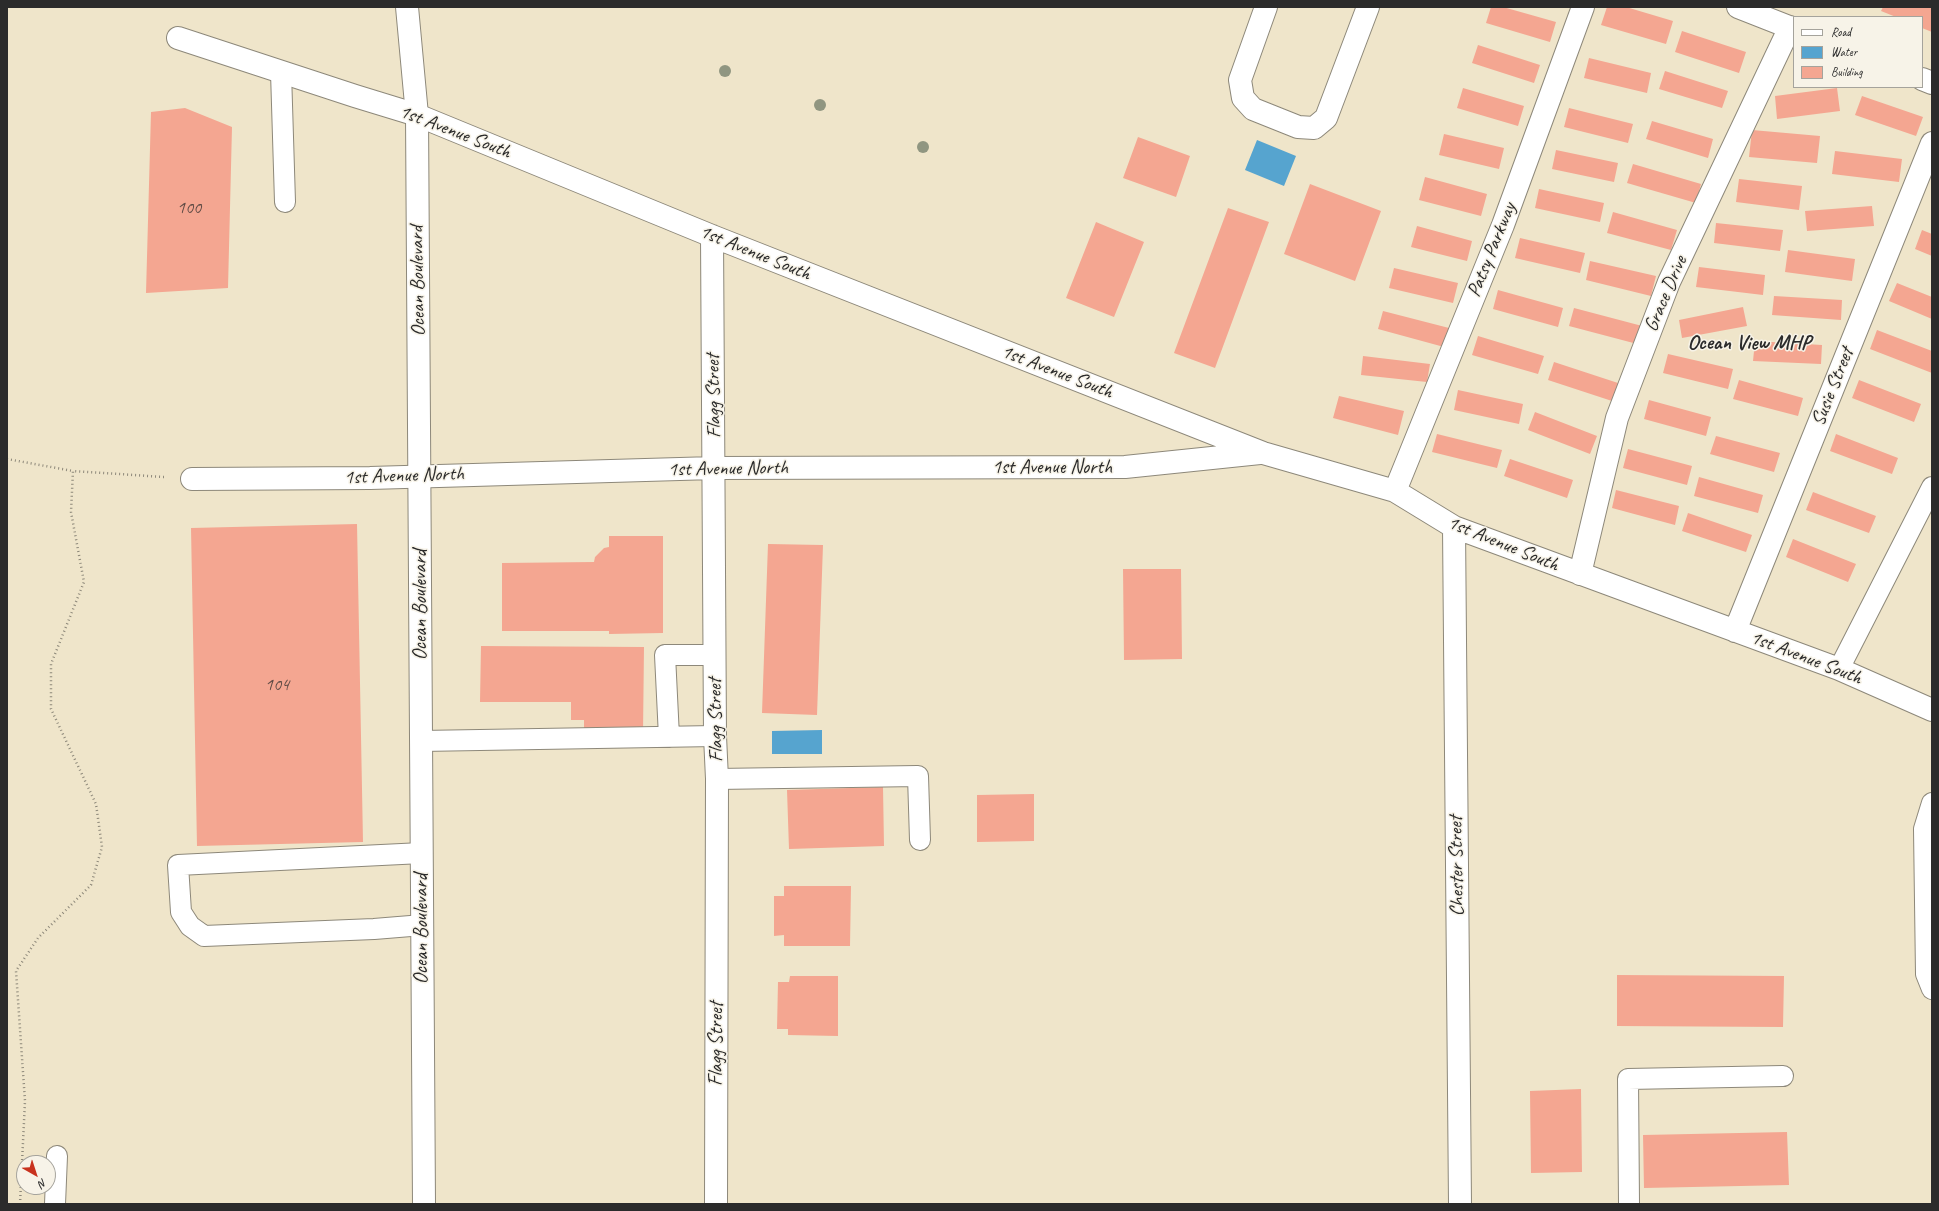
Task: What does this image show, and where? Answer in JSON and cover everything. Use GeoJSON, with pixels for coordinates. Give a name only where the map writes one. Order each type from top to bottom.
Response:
{"type":"FeatureCollection","features":[{"type":"Feature","properties":{"kind":"street","name":"Ocean Boulevard"},"geometry":{"type":"LineString","coordinates":[[407,7],[417,115],[424,1204]]}},
{"type":"Feature","properties":{"kind":"street"},"geometry":{"type":"LineString","coordinates":[[1266,7],[1240,80],[1243,98],[1253,109],[1298,128],[1314,128],[1326,118],[1368,7]]}},
{"type":"Feature","properties":{"kind":"street","name":"Patsy Parkway"},"geometry":{"type":"LineString","coordinates":[[1395,491],[1503,225],[1582,7]]}},
{"type":"Feature","properties":{"kind":"street"},"geometry":{"type":"LineString","coordinates":[[1738,7],[1792,28]]}},
{"type":"Feature","properties":{"kind":"street","name":"Grace Drive"},"geometry":{"type":"LineString","coordinates":[[1580,574],[1617,418],[1669,282],[1792,28]]}},
{"type":"Feature","properties":{"kind":"street","name":"1st Avenue South"},"geometry":{"type":"LineString","coordinates":[[178,38],[417,115],[712,236],[1263,453],[1395,491],[1454,527],[1839,669],[1932,710]]}},
{"type":"Feature","properties":{"kind":"street","name":"Susie Street"},"geometry":{"type":"LineString","coordinates":[[1734,631],[1932,143]]}},
{"type":"Feature","properties":{"kind":"street","name":"Flagg Street"},"geometry":{"type":"LineString","coordinates":[[712,236],[715,736],[717,779],[716,1204]]}},
{"type":"Feature","properties":{"kind":"street","name":"1st Avenue North"},"geometry":{"type":"LineString","coordinates":[[192,479],[370,478],[420,475],[714,468],[1125,467],[1263,453]]}},
{"type":"Feature","properties":{"kind":"street","name":"Chester Street"},"geometry":{"type":"LineString","coordinates":[[1454,527],[1460,1204]]}},
{"type":"Feature","properties":{"kind":"lane"},"geometry":{"type":"LineString","coordinates":[[281,72],[286,202]]}},
{"type":"Feature","properties":{"kind":"lane"},"geometry":{"type":"LineString","coordinates":[[1839,669],[1932,487]]}},
{"type":"Feature","properties":{"kind":"lane"},"geometry":{"type":"LineString","coordinates":[[669,737],[665,655],[715,655]]}},
{"type":"Feature","properties":{"kind":"lane"},"geometry":{"type":"LineString","coordinates":[[421,741],[715,736]]}},
{"type":"Feature","properties":{"kind":"lane"},"geometry":{"type":"LineString","coordinates":[[717,779],[918,776],[920,840]]}},
{"type":"Feature","properties":{"kind":"lane"},"geometry":{"type":"LineString","coordinates":[[1932,803],[1924,829],[1928,918],[1926,974],[1932,989]]}},
{"type":"Feature","properties":{"kind":"lane"},"geometry":{"type":"LineString","coordinates":[[422,853],[178,866],[181,912],[190,926],[204,936],[374,929],[423,925]]}},
{"type":"Feature","properties":{"kind":"lane"},"geometry":{"type":"LineString","coordinates":[[1629,1204],[1628,1079],[1783,1076]]}},
{"type":"Feature","properties":{"kind":"lane"},"geometry":{"type":"LineString","coordinates":[[55,1204],[57,1156]]}},
{"type":"Feature","properties":{"kind":"path"},"geometry":{"type":"LineString","coordinates":[[7,459],[72,471],[192,479]]}},
{"type":"Feature","properties":{"kind":"path"},"geometry":{"type":"LineString","coordinates":[[20,1204],[25,1101],[16,972],[38,938],[91,885],[102,847],[96,804],[51,709],[51,664],[84,582],[71,512],[72,471]]}},
{"type":"Feature","properties":{"kind":"water"},"geometry":{"type":"Polygon","coordinates":[[[1257,140],[1296,156],[1284,186],[1245,170],[1257,140]]]}},
{"type":"Feature","properties":{"kind":"water"},"geometry":{"type":"Polygon","coordinates":[[[822,730],[822,754],[772,754],[772,731],[822,730]]]}},
{"type":"Feature","properties":{"kind":"building"},"geometry":{"type":"Polygon","coordinates":[[[1491,7],[1503,7],[1556,22],[1550,42],[1486,23],[1491,7]]]}},
{"type":"Feature","properties":{"kind":"building"},"geometry":{"type":"Polygon","coordinates":[[[1607,7],[1626,7],[1673,21],[1666,44],[1601,25],[1607,7]]]}},
{"type":"Feature","properties":{"kind":"building"},"geometry":{"type":"Polygon","coordinates":[[[1883,7],[1932,7],[1932,32],[1923,28],[1923,16],[1894,16],[1881,11],[1883,7]]]}},
{"type":"Feature","properties":{"kind":"building"},"geometry":{"type":"Polygon","coordinates":[[[1682,31],[1746,52],[1739,73],[1675,52],[1682,31]]]}},
{"type":"Feature","properties":{"kind":"building"},"geometry":{"type":"Polygon","coordinates":[[[1478,45],[1540,65],[1534,83],[1472,63],[1478,45]]]}},
{"type":"Feature","properties":{"kind":"building"},"geometry":{"type":"Polygon","coordinates":[[[1589,58],[1651,73],[1647,93],[1584,78],[1589,58]]]}},
{"type":"Feature","properties":{"kind":"building"},"geometry":{"type":"Polygon","coordinates":[[[1665,71],[1728,91],[1722,108],[1659,89],[1665,71]]]}},
{"type":"Feature","properties":{"kind":"building"},"geometry":{"type":"Polygon","coordinates":[[[1463,88],[1524,106],[1518,126],[1457,108],[1463,88]]]}},
{"type":"Feature","properties":{"kind":"building"},"geometry":{"type":"Polygon","coordinates":[[[1837,88],[1840,111],[1777,119],[1775,96],[1837,88]]]}},
{"type":"Feature","properties":{"kind":"building"},"geometry":{"type":"Polygon","coordinates":[[[1862,96],[1923,117],[1916,136],[1855,115],[1862,96]]]}},
{"type":"Feature","properties":{"kind":"building"},"geometry":{"type":"Polygon","coordinates":[[[185,108],[232,127],[228,288],[146,293],[151,112],[185,108]]]}},
{"type":"Feature","properties":{"kind":"building"},"geometry":{"type":"Polygon","coordinates":[[[1569,108],[1633,124],[1628,143],[1564,127],[1569,108]]]}},
{"type":"Feature","properties":{"kind":"building"},"geometry":{"type":"Polygon","coordinates":[[[1652,121],[1713,139],[1708,158],[1646,139],[1652,121]]]}},
{"type":"Feature","properties":{"kind":"building"},"geometry":{"type":"Polygon","coordinates":[[[1752,130],[1820,136],[1817,163],[1749,157],[1752,130]]]}},
{"type":"Feature","properties":{"kind":"building"},"geometry":{"type":"Polygon","coordinates":[[[1444,134],[1504,148],[1499,169],[1439,155],[1444,134]]]}},
{"type":"Feature","properties":{"kind":"building"},"geometry":{"type":"Polygon","coordinates":[[[1138,137],[1190,156],[1176,197],[1123,178],[1138,137]]]}},
{"type":"Feature","properties":{"kind":"building"},"geometry":{"type":"Polygon","coordinates":[[[1556,150],[1618,163],[1614,182],[1552,169],[1556,150]]]}},
{"type":"Feature","properties":{"kind":"building"},"geometry":{"type":"Polygon","coordinates":[[[1835,151],[1902,159],[1899,182],[1832,174],[1835,151]]]}},
{"type":"Feature","properties":{"kind":"building"},"geometry":{"type":"Polygon","coordinates":[[[1633,164],[1701,184],[1696,203],[1627,183],[1633,164]]]}},
{"type":"Feature","properties":{"kind":"building"},"geometry":{"type":"Polygon","coordinates":[[[1425,177],[1487,194],[1481,216],[1419,200],[1425,177]]]}},
{"type":"Feature","properties":{"kind":"building"},"geometry":{"type":"Polygon","coordinates":[[[1739,179],[1802,186],[1799,210],[1736,202],[1739,179]]]}},
{"type":"Feature","properties":{"kind":"building"},"geometry":{"type":"Polygon","coordinates":[[[1310,184],[1381,211],[1355,281],[1284,254],[1310,184]]]}},
{"type":"Feature","properties":{"kind":"building"},"geometry":{"type":"Polygon","coordinates":[[[1539,189],[1604,203],[1600,222],[1535,208],[1539,189]]]}},
{"type":"Feature","properties":{"kind":"building"},"geometry":{"type":"Polygon","coordinates":[[[1872,206],[1874,226],[1807,231],[1805,211],[1872,206]]]}},
{"type":"Feature","properties":{"kind":"building"},"geometry":{"type":"Polygon","coordinates":[[[1228,208],[1269,222],[1215,368],[1174,353],[1228,208]]]}},
{"type":"Feature","properties":{"kind":"building"},"geometry":{"type":"Polygon","coordinates":[[[1613,212],[1677,230],[1671,250],[1607,233],[1613,212]]]}},
{"type":"Feature","properties":{"kind":"building"},"geometry":{"type":"Polygon","coordinates":[[[1096,222],[1144,242],[1114,317],[1066,298],[1096,222]]]}},
{"type":"Feature","properties":{"kind":"building"},"geometry":{"type":"Polygon","coordinates":[[[1716,223],[1783,230],[1780,251],[1714,243],[1716,223]]]}},
{"type":"Feature","properties":{"kind":"building"},"geometry":{"type":"Polygon","coordinates":[[[1417,226],[1472,241],[1467,261],[1411,247],[1417,226]]]}},
{"type":"Feature","properties":{"kind":"building"},"geometry":{"type":"Polygon","coordinates":[[[1922,230],[1932,234],[1932,256],[1915,249],[1922,230]]]}},
{"type":"Feature","properties":{"kind":"building"},"geometry":{"type":"Polygon","coordinates":[[[1520,238],[1585,253],[1580,273],[1515,258],[1520,238]]]}},
{"type":"Feature","properties":{"kind":"building"},"geometry":{"type":"Polygon","coordinates":[[[1788,250],[1855,259],[1852,281],[1785,272],[1788,250]]]}},
{"type":"Feature","properties":{"kind":"building"},"geometry":{"type":"Polygon","coordinates":[[[1590,261],[1656,276],[1651,296],[1586,280],[1590,261]]]}},
{"type":"Feature","properties":{"kind":"building"},"geometry":{"type":"Polygon","coordinates":[[[1699,267],[1765,275],[1763,295],[1696,287],[1699,267]]]}},
{"type":"Feature","properties":{"kind":"building"},"geometry":{"type":"Polygon","coordinates":[[[1394,268],[1458,283],[1453,303],[1389,288],[1394,268]]]}},
{"type":"Feature","properties":{"kind":"building"},"geometry":{"type":"Polygon","coordinates":[[[1897,283],[1932,297],[1932,319],[1889,301],[1897,283]]]}},
{"type":"Feature","properties":{"kind":"building"},"geometry":{"type":"Polygon","coordinates":[[[1498,290],[1563,308],[1558,327],[1493,309],[1498,290]]]}},
{"type":"Feature","properties":{"kind":"building"},"geometry":{"type":"Polygon","coordinates":[[[1774,296],[1842,300],[1841,320],[1772,315],[1774,296]]]}},
{"type":"Feature","properties":{"kind":"building"},"geometry":{"type":"Polygon","coordinates":[[[1743,307],[1747,326],[1682,338],[1679,320],[1743,307]]]}},
{"type":"Feature","properties":{"kind":"building"},"geometry":{"type":"Polygon","coordinates":[[[1574,308],[1646,327],[1641,345],[1569,326],[1574,308]]]}},
{"type":"Feature","properties":{"kind":"building"},"geometry":{"type":"Polygon","coordinates":[[[1383,311],[1449,328],[1444,347],[1378,329],[1383,311]]]}},
{"type":"Feature","properties":{"kind":"building"},"geometry":{"type":"Polygon","coordinates":[[[1877,330],[1932,351],[1932,373],[1870,349],[1877,330]]]}},
{"type":"Feature","properties":{"kind":"building"},"geometry":{"type":"Polygon","coordinates":[[[1478,336],[1544,356],[1538,374],[1472,355],[1478,336]]]}},
{"type":"Feature","properties":{"kind":"building"},"geometry":{"type":"Polygon","coordinates":[[[1755,341],[1822,345],[1821,364],[1753,361],[1755,341]]]}},
{"type":"Feature","properties":{"kind":"building"},"geometry":{"type":"Polygon","coordinates":[[[1668,354],[1733,369],[1728,389],[1663,373],[1668,354]]]}},
{"type":"Feature","properties":{"kind":"building"},"geometry":{"type":"Polygon","coordinates":[[[1363,356],[1430,364],[1427,382],[1361,375],[1363,356]]]}},
{"type":"Feature","properties":{"kind":"building"},"geometry":{"type":"Polygon","coordinates":[[[1554,362],[1618,383],[1612,401],[1548,380],[1554,362]]]}},
{"type":"Feature","properties":{"kind":"building"},"geometry":{"type":"Polygon","coordinates":[[[1739,380],[1803,398],[1798,416],[1733,399],[1739,380]]]}},
{"type":"Feature","properties":{"kind":"building"},"geometry":{"type":"Polygon","coordinates":[[[1859,380],[1921,404],[1914,422],[1852,398],[1859,380]]]}},
{"type":"Feature","properties":{"kind":"building"},"geometry":{"type":"Polygon","coordinates":[[[1458,390],[1523,404],[1519,424],[1454,410],[1458,390]]]}},
{"type":"Feature","properties":{"kind":"building"},"geometry":{"type":"Polygon","coordinates":[[[1339,396],[1404,411],[1398,435],[1333,418],[1339,396]]]}},
{"type":"Feature","properties":{"kind":"building"},"geometry":{"type":"Polygon","coordinates":[[[1649,400],[1711,417],[1706,436],[1644,419],[1649,400]]]}},
{"type":"Feature","properties":{"kind":"building"},"geometry":{"type":"Polygon","coordinates":[[[1535,412],[1597,436],[1590,454],[1528,430],[1535,412]]]}},
{"type":"Feature","properties":{"kind":"building"},"geometry":{"type":"Polygon","coordinates":[[[1437,434],[1502,450],[1497,468],[1432,452],[1437,434]]]}},
{"type":"Feature","properties":{"kind":"building"},"geometry":{"type":"Polygon","coordinates":[[[1836,434],[1898,458],[1892,474],[1830,451],[1836,434]]]}},
{"type":"Feature","properties":{"kind":"building"},"geometry":{"type":"Polygon","coordinates":[[[1716,436],[1780,453],[1774,472],[1710,454],[1716,436]]]}},
{"type":"Feature","properties":{"kind":"building"},"geometry":{"type":"Polygon","coordinates":[[[1628,449],[1692,466],[1687,485],[1623,468],[1628,449]]]}},
{"type":"Feature","properties":{"kind":"building"},"geometry":{"type":"Polygon","coordinates":[[[1510,459],[1573,480],[1567,498],[1504,476],[1510,459]]]}},
{"type":"Feature","properties":{"kind":"building"},"geometry":{"type":"Polygon","coordinates":[[[1699,477],[1763,495],[1758,513],[1694,496],[1699,477]]]}},
{"type":"Feature","properties":{"kind":"building"},"geometry":{"type":"Polygon","coordinates":[[[1616,490],[1679,506],[1675,525],[1612,508],[1616,490]]]}},
{"type":"Feature","properties":{"kind":"building"},"geometry":{"type":"Polygon","coordinates":[[[1813,492],[1876,516],[1869,533],[1806,510],[1813,492]]]}},
{"type":"Feature","properties":{"kind":"building"},"geometry":{"type":"Polygon","coordinates":[[[1688,513],[1752,535],[1746,552],[1682,531],[1688,513]]]}},
{"type":"Feature","properties":{"kind":"building"},"geometry":{"type":"Polygon","coordinates":[[[357,524],[363,842],[197,846],[191,528],[357,524]]]}},
{"type":"Feature","properties":{"kind":"building"},"geometry":{"type":"Polygon","coordinates":[[[609,536],[663,536],[663,633],[609,634],[609,631],[502,631],[502,563],[594,562],[595,557],[604,548],[609,547],[609,536]]]}},
{"type":"Feature","properties":{"kind":"building"},"geometry":{"type":"Polygon","coordinates":[[[1793,539],[1856,564],[1848,582],[1786,557],[1793,539]]]}},
{"type":"Feature","properties":{"kind":"building"},"geometry":{"type":"Polygon","coordinates":[[[768,544],[823,545],[817,715],[762,713],[768,544]]]}},
{"type":"Feature","properties":{"kind":"building"},"geometry":{"type":"Polygon","coordinates":[[[1123,569],[1181,569],[1182,659],[1124,660],[1123,569]]]}},
{"type":"Feature","properties":{"kind":"building"},"geometry":{"type":"Polygon","coordinates":[[[481,646],[644,647],[643,733],[584,733],[584,720],[571,720],[571,702],[480,702],[481,646]]]}},
{"type":"Feature","properties":{"kind":"building"},"geometry":{"type":"Polygon","coordinates":[[[883,787],[884,846],[789,849],[787,790],[883,787]]]}},
{"type":"Feature","properties":{"kind":"building"},"geometry":{"type":"Polygon","coordinates":[[[1034,794],[1034,841],[977,842],[977,795],[1034,794]]]}},
{"type":"Feature","properties":{"kind":"building"},"geometry":{"type":"Polygon","coordinates":[[[784,886],[851,886],[850,946],[784,946],[784,935],[774,936],[774,896],[784,896],[784,886]]]}},
{"type":"Feature","properties":{"kind":"building"},"geometry":{"type":"Polygon","coordinates":[[[1617,975],[1784,976],[1783,1027],[1617,1026],[1617,975]]]}},
{"type":"Feature","properties":{"kind":"building"},"geometry":{"type":"Polygon","coordinates":[[[790,976],[838,976],[838,1036],[788,1035],[788,1029],[777,1029],[778,982],[789,982],[790,976]]]}},
{"type":"Feature","properties":{"kind":"building"},"geometry":{"type":"Polygon","coordinates":[[[1581,1089],[1582,1172],[1531,1173],[1530,1091],[1581,1089]]]}},
{"type":"Feature","properties":{"kind":"building"},"geometry":{"type":"Polygon","coordinates":[[[1787,1132],[1789,1185],[1644,1188],[1643,1135],[1787,1132]]]}},
{"type":"Feature","properties":{"kind":"district","name":"Ocean View MHP"},"geometry":{"type":"Point","coordinates":[1749,343]}}]}
